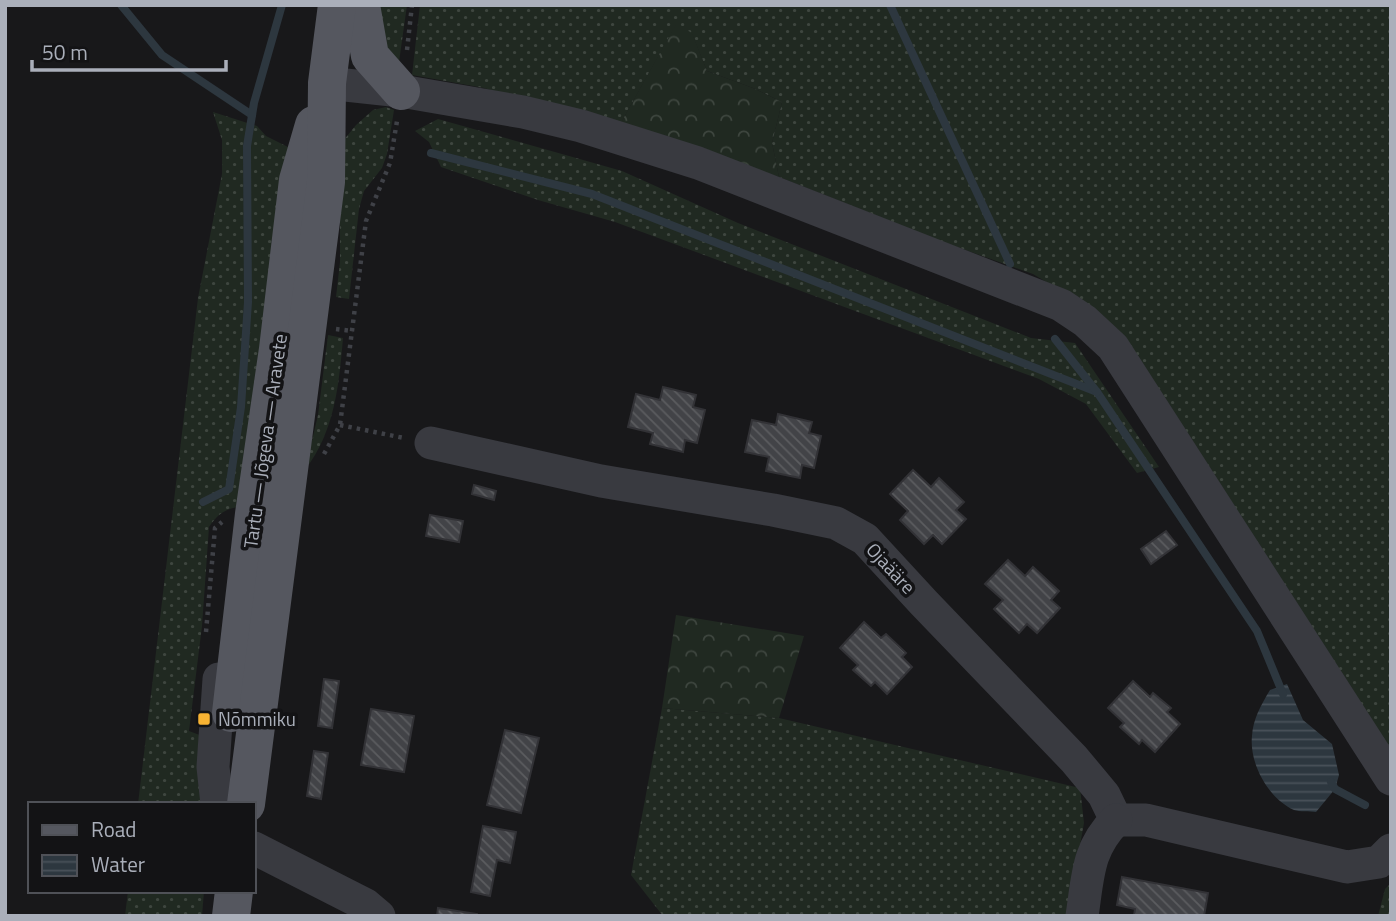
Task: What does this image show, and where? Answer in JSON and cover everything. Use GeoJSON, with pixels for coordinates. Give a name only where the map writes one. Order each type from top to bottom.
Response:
{"type":"FeatureCollection","features":[{"type":"Feature","properties":{"kind":"main road","name":"Tartu — Jõgeva — Aravete"},"geometry":{"type":"LineString","coordinates":[[246,802],[304,468],[326,182],[327,83],[337,5]]}},
{"type":"Feature","properties":{"kind":"main road"},"geometry":{"type":"LineString","coordinates":[[361,5],[370,56],[401,91]]}},
{"type":"Feature","properties":{"kind":"main road","name":"Tartu — Jõgeva — Aravete"},"geometry":{"type":"LineString","coordinates":[[224,802],[230,722],[248,568],[298,180],[327,83]]}},
{"type":"Feature","properties":{"kind":"main road"},"geometry":{"type":"LineString","coordinates":[[216,916],[218,893]]}},
{"type":"Feature","properties":{"kind":"main road"},"geometry":{"type":"LineString","coordinates":[[230,916],[234,893]]}},
{"type":"Feature","properties":{"kind":"street"},"geometry":{"type":"LineString","coordinates":[[327,83],[401,91],[523,112],[581,126],[698,163],[1061,305],[1085,321],[1113,347],[1391,779]]}},
{"type":"Feature","properties":{"kind":"street","name":"Ojaääre"},"geometry":{"type":"LineString","coordinates":[[431,443],[601,481],[836,523],[865,539],[1074,759],[1104,795],[1116,820]]}},
{"type":"Feature","properties":{"kind":"street"},"geometry":{"type":"LineString","coordinates":[[217,802],[213,766],[220,667],[248,568]]}},
{"type":"Feature","properties":{"kind":"street"},"geometry":{"type":"LineString","coordinates":[[1082,916],[1092,855],[1101,835],[1116,820],[1146,820],[1347,867],[1379,862],[1391,850]]}},
{"type":"Feature","properties":{"kind":"street"},"geometry":{"type":"LineString","coordinates":[[256,849],[366,905],[379,916]]}},
{"type":"Feature","properties":{"kind":"path"},"geometry":{"type":"LineString","coordinates":[[304,468],[340,425],[366,221],[390,163],[412,5]]}},
{"type":"Feature","properties":{"kind":"path"},"geometry":{"type":"LineString","coordinates":[[340,425],[431,443]]}},
{"type":"Feature","properties":{"kind":"green space"},"geometry":{"type":"Polygon","coordinates":[[[372,5],[407,5],[398,69],[386,58],[372,5]]]}},
{"type":"Feature","properties":{"kind":"green space"},"geometry":{"type":"Polygon","coordinates":[[[420,5],[1391,5],[1391,757],[1078,301],[1033,274],[943,242],[779,177],[772,143],[782,102],[707,71],[692,34],[676,25],[618,128],[484,88],[412,75],[420,5]]]}},
{"type":"Feature","properties":{"kind":"green space"},"geometry":{"type":"Polygon","coordinates":[[[676,24],[692,33],[707,71],[782,102],[772,143],[779,177],[618,128],[676,24]]]}},
{"type":"Feature","properties":{"kind":"green space"},"geometry":{"type":"Polygon","coordinates":[[[386,107],[394,110],[387,154],[382,168],[364,191],[359,209],[349,299],[336,297],[340,262],[343,141],[373,110],[386,107]]]}},
{"type":"Feature","properties":{"kind":"green space"},"geometry":{"type":"Polygon","coordinates":[[[213,112],[257,126],[266,136],[290,148],[245,506],[224,512],[209,527],[202,626],[189,731],[210,739],[208,802],[138,802],[198,298],[222,174],[222,140],[213,112]]]}},
{"type":"Feature","properties":{"kind":"green space"},"geometry":{"type":"Polygon","coordinates":[[[438,119],[622,171],[738,223],[1031,338],[1075,343],[1159,467],[1137,473],[1086,404],[1039,379],[615,222],[538,200],[441,167],[429,142],[415,131],[438,119]]]}},
{"type":"Feature","properties":{"kind":"green space"},"geometry":{"type":"Polygon","coordinates":[[[328,335],[343,338],[337,390],[323,439],[305,470],[318,415],[328,335]]]}},
{"type":"Feature","properties":{"kind":"green space"},"geometry":{"type":"Polygon","coordinates":[[[676,615],[804,636],[779,718],[662,708],[676,615]]]}},
{"type":"Feature","properties":{"kind":"green space"},"geometry":{"type":"Polygon","coordinates":[[[662,708],[779,718],[1080,788],[1084,823],[1067,916],[663,916],[631,875],[662,708]]]}},
{"type":"Feature","properties":{"kind":"green space"},"geometry":{"type":"Polygon","coordinates":[[[1391,883],[1391,916],[1378,916],[1385,889],[1391,883]]]}},
{"type":"Feature","properties":{"kind":"green space"},"geometry":{"type":"Polygon","coordinates":[[[128,893],[204,893],[202,916],[125,916],[128,893]]]}},
{"type":"Feature","properties":{"kind":"water"},"geometry":{"type":"Polygon","coordinates":[[[1287,684],[1303,720],[1332,744],[1339,775],[1335,789],[1316,812],[1294,810],[1276,798],[1262,779],[1254,758],[1252,736],[1258,712],[1270,690],[1287,684]]]}},
{"type":"Feature","properties":{"kind":"building"},"geometry":{"type":"Polygon","coordinates":[[[663,387],[696,395],[693,407],[705,410],[697,443],[685,440],[683,452],[650,444],[653,433],[628,427],[636,394],[660,400],[663,387]]]}},
{"type":"Feature","properties":{"kind":"building"},"geometry":{"type":"Polygon","coordinates":[[[778,414],[812,422],[809,433],[821,436],[814,468],[802,465],[800,478],[766,471],[769,457],[745,452],[752,420],[776,425],[778,414]]]}},
{"type":"Feature","properties":{"kind":"building"},"geometry":{"type":"Polygon","coordinates":[[[913,470],[931,487],[939,478],[964,502],[956,510],[966,519],[942,544],[933,535],[924,544],[900,520],[908,511],[890,494],[913,470]]]}},
{"type":"Feature","properties":{"kind":"building"},"geometry":{"type":"Polygon","coordinates":[[[474,485],[496,491],[494,500],[472,494],[474,485]]]}},
{"type":"Feature","properties":{"kind":"building"},"geometry":{"type":"Polygon","coordinates":[[[430,515],[463,521],[459,542],[426,536],[430,515]]]}},
{"type":"Feature","properties":{"kind":"building"},"geometry":{"type":"Polygon","coordinates":[[[1166,531],[1177,545],[1151,564],[1141,549],[1166,531]]]}},
{"type":"Feature","properties":{"kind":"building"},"geometry":{"type":"Polygon","coordinates":[[[1008,560],[1025,576],[1033,567],[1059,591],[1051,600],[1060,608],[1037,633],[1027,624],[1019,633],[994,609],[1003,600],[985,584],[1008,560]]]}},
{"type":"Feature","properties":{"kind":"building"},"geometry":{"type":"Polygon","coordinates":[[[864,622],[881,638],[886,634],[906,653],[902,657],[912,667],[887,694],[875,682],[871,686],[853,670],[858,665],[840,648],[864,622]]]}},
{"type":"Feature","properties":{"kind":"building"},"geometry":{"type":"Polygon","coordinates":[[[324,679],[339,681],[332,728],[318,726],[324,679]]]}},
{"type":"Feature","properties":{"kind":"building"},"geometry":{"type":"Polygon","coordinates":[[[1133,681],[1150,697],[1153,693],[1171,708],[1167,712],[1180,724],[1155,752],[1142,740],[1139,744],[1120,727],[1124,723],[1108,708],[1133,681]]]}},
{"type":"Feature","properties":{"kind":"building"},"geometry":{"type":"Polygon","coordinates":[[[371,709],[414,716],[404,772],[361,765],[371,709]]]}},
{"type":"Feature","properties":{"kind":"building"},"geometry":{"type":"Polygon","coordinates":[[[505,730],[539,738],[521,813],[487,805],[505,730]]]}},
{"type":"Feature","properties":{"kind":"building"},"geometry":{"type":"Polygon","coordinates":[[[314,751],[328,753],[321,799],[307,796],[314,751]]]}},
{"type":"Feature","properties":{"kind":"building"},"geometry":{"type":"Polygon","coordinates":[[[483,826],[516,832],[510,863],[497,860],[490,896],[471,892],[483,826]]]}},
{"type":"Feature","properties":{"kind":"building"},"geometry":{"type":"Polygon","coordinates":[[[1122,877],[1208,893],[1204,916],[1134,916],[1135,909],[1117,905],[1122,877]]]}},
{"type":"Feature","properties":{"kind":"building"},"geometry":{"type":"Polygon","coordinates":[[[438,908],[477,914],[477,916],[437,916],[438,908]]]}},
{"type":"Feature","properties":{"kind":"waterway"},"geometry":{"type":"LineString","coordinates":[[121,5],[162,55],[252,115]]}},
{"type":"Feature","properties":{"kind":"waterway"},"geometry":{"type":"LineString","coordinates":[[203,502],[229,489],[241,407],[248,302],[247,146],[254,103],[282,5]]}},
{"type":"Feature","properties":{"kind":"waterway"},"geometry":{"type":"LineString","coordinates":[[890,5],[1010,264]]}},
{"type":"Feature","properties":{"kind":"waterway"},"geometry":{"type":"LineString","coordinates":[[431,153],[592,194],[1097,392],[1257,631],[1283,694]]}},
{"type":"Feature","properties":{"kind":"waterway"},"geometry":{"type":"LineString","coordinates":[[1055,339],[1097,392]]}},
{"type":"Feature","properties":{"kind":"waterway"},"geometry":{"type":"LineString","coordinates":[[1331,782],[1335,789],[1365,805]]}},
{"type":"Feature","properties":{"kind":"place","name":"Nõmmiku"},"geometry":{"type":"Point","coordinates":[204,719]}}]}
